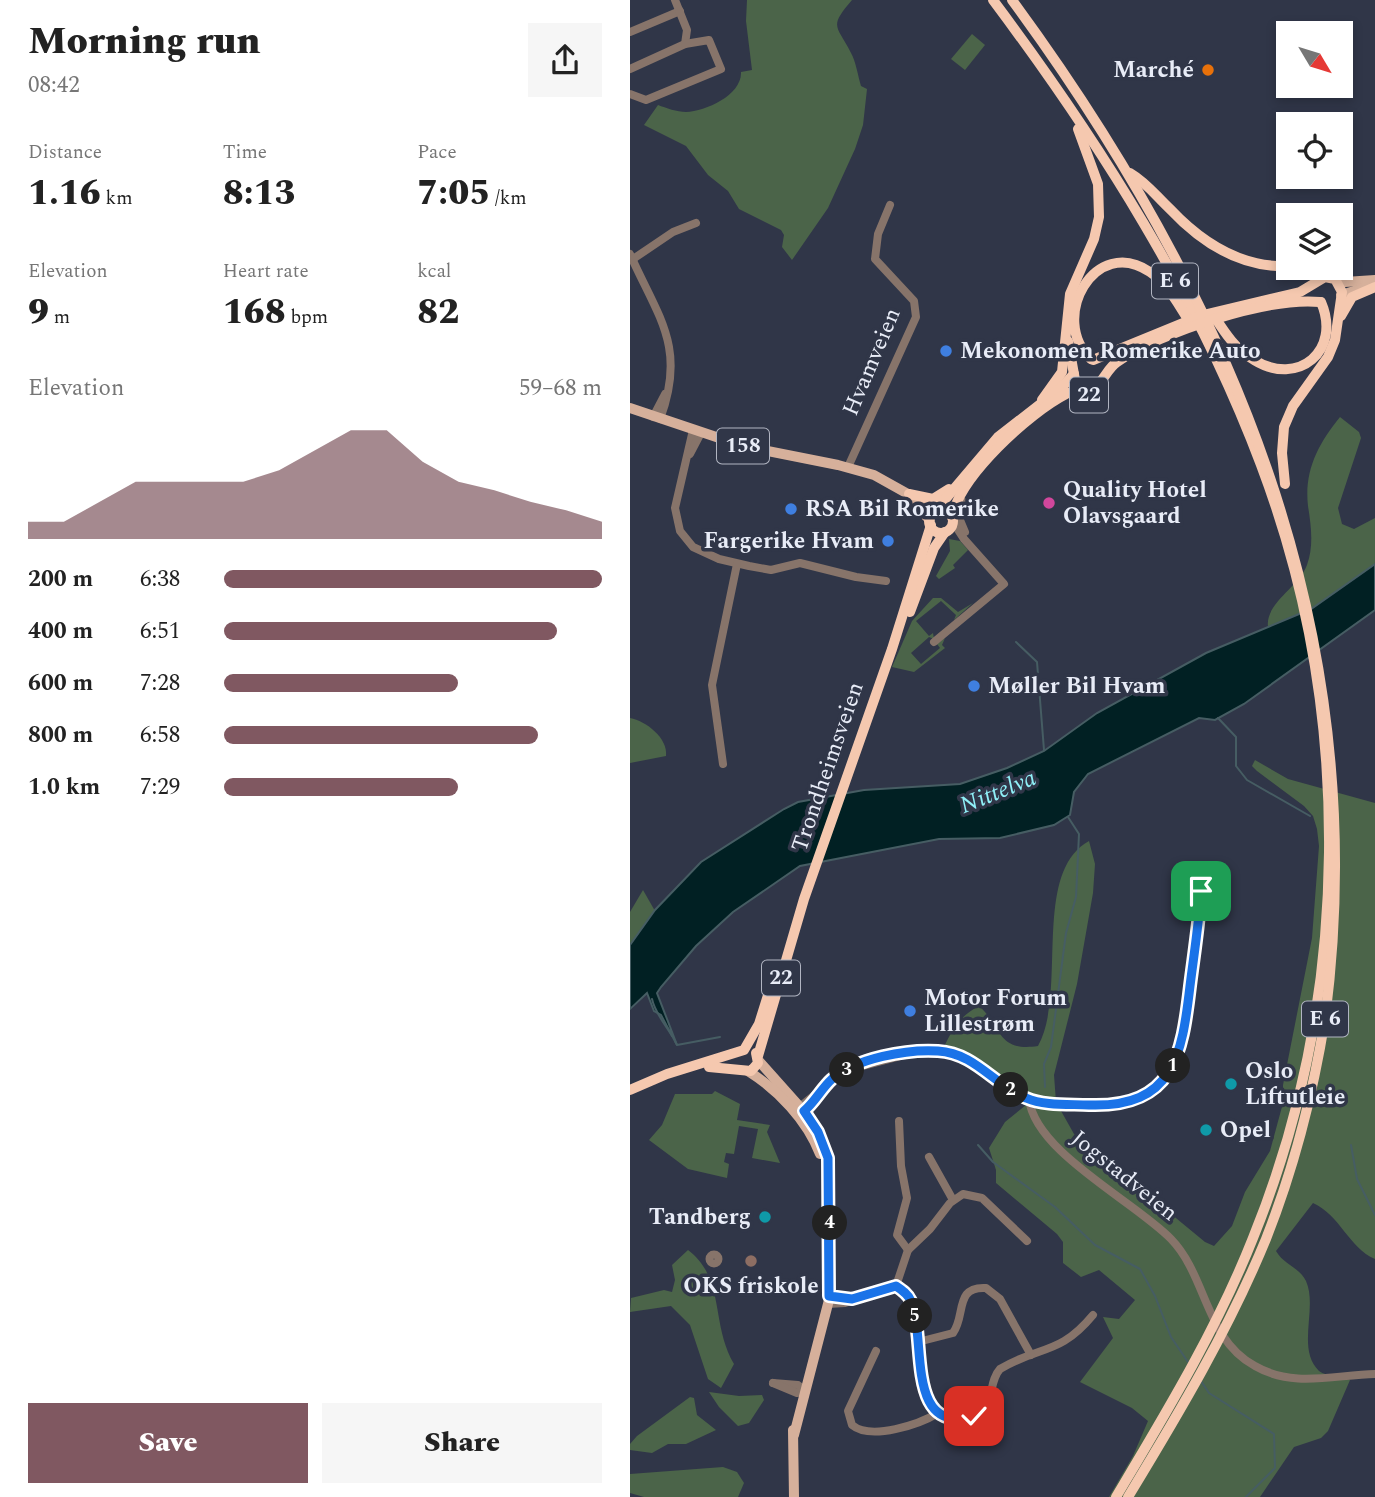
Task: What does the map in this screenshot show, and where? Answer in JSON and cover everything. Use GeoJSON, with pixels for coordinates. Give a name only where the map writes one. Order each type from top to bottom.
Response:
{"type":"FeatureCollection","features":[{"type":"Feature","properties":{"kind":"highway","name":"E 6"},"geometry":{"type":"LineString","coordinates":[[993,0],[1067,104],[1153,241],[1225,380],[1262,466],[1300,570],[1332,702],[1337,736],[1340,873],[1329,1001],[1318,1065],[1286,1181],[1266,1237],[1229,1321],[1169,1419],[1116,1497]]}},
{"type":"Feature","properties":{"kind":"highway","name":"E 6"},"geometry":{"type":"LineString","coordinates":[[1012,0],[1127,172],[1194,289],[1254,416],[1291,517],[1321,708],[1327,764],[1329,832],[1320,983],[1306,1063],[1278,1168],[1254,1236],[1221,1311],[1128,1497]]}},
{"type":"Feature","properties":{"kind":"highway"},"geometry":{"type":"LineString","coordinates":[[1042,400],[1062,372],[1070,294],[1094,239],[1100,208],[1096,175],[1067,104]]}},
{"type":"Feature","properties":{"kind":"highway","name":"E 6"},"geometry":{"type":"LineString","coordinates":[[1127,172],[1146,182],[1181,220],[1220,250],[1248,263],[1276,265]]}},
{"type":"Feature","properties":{"kind":"highway"},"geometry":{"type":"LineString","coordinates":[[1092,360],[1080,348],[1074,333],[1076,299],[1085,282],[1099,269],[1126,263],[1147,270],[1163,284],[1225,380]]}},
{"type":"Feature","properties":{"kind":"highway"},"geometry":{"type":"LineString","coordinates":[[1194,289],[1239,350],[1258,363],[1279,369],[1307,363],[1325,344],[1328,321],[1314,291],[1320,280]]}},
{"type":"Feature","properties":{"kind":"highway","name":"22"},"geometry":{"type":"LineString","coordinates":[[1166,334],[1124,358],[1102,376],[1096,386],[1084,388],[1076,381],[1074,371],[1081,361],[1092,360],[1166,334],[1239,309],[1291,294],[1320,280]]}},
{"type":"Feature","properties":{"kind":"highway"},"geometry":{"type":"LineString","coordinates":[[1291,517],[1283,471],[1284,427],[1298,398],[1331,352],[1341,286],[1336,280]]}},
{"type":"Feature","properties":{"kind":"highway"},"geometry":{"type":"LineString","coordinates":[[1337,325],[1350,300],[1375,287]]}},
{"type":"Feature","properties":{"kind":"highway","name":"22"},"geometry":{"type":"LineString","coordinates":[[1239,309],[1293,302],[1331,304],[1340,296]]}},
{"type":"Feature","properties":{"kind":"highway"},"geometry":{"type":"LineString","coordinates":[[1066,321],[1074,371]]}},
{"type":"Feature","properties":{"kind":"highway","name":"22"},"geometry":{"type":"LineString","coordinates":[[1040,413],[1067,400],[1100,391],[1124,358]]}},
{"type":"Feature","properties":{"kind":"highway","name":"22"},"geometry":{"type":"LineString","coordinates":[[1092,360],[1101,367],[1102,376]]}},
{"type":"Feature","properties":{"kind":"highway","name":"Trondheimsveien"},"geometry":{"type":"LineString","coordinates":[[892,649],[913,604],[934,548],[950,526],[965,480],[999,437],[1042,400],[1061,388],[1074,371]]}},
{"type":"Feature","properties":{"kind":"highway","name":"Trondheimsveien"},"geometry":{"type":"LineString","coordinates":[[936,509],[1003,444],[1040,413],[1067,394],[1084,388]]}},
{"type":"Feature","properties":{"kind":"highway","name":"22"},"geometry":{"type":"LineString","coordinates":[[909,494],[936,498],[965,480]]}},
{"type":"Feature","properties":{"kind":"highway"},"geometry":{"type":"LineString","coordinates":[[930,523],[950,526],[945,510],[936,509]]}},
{"type":"Feature","properties":{"kind":"highway","name":"22"},"geometry":{"type":"LineString","coordinates":[[930,523],[936,509]]}},
{"type":"Feature","properties":{"kind":"highway","name":"Trondheimsveien"},"geometry":{"type":"LineString","coordinates":[[758,1058],[804,899],[892,649],[930,523]]}},
{"type":"Feature","properties":{"kind":"highway","name":"Trondheimsveien"},"geometry":{"type":"LineString","coordinates":[[741,1052],[759,1024],[785,942],[804,899]]}},
{"type":"Feature","properties":{"kind":"highway"},"geometry":{"type":"LineString","coordinates":[[630,1084],[750,1050],[758,1058]]}},
{"type":"Feature","properties":{"kind":"highway"},"geometry":{"type":"LineString","coordinates":[[741,1052],[737,1060],[744,1070]]}},
{"type":"Feature","properties":{"kind":"highway","name":"22"},"geometry":{"type":"LineString","coordinates":[[744,1070],[755,1068],[758,1058]]}},
{"type":"Feature","properties":{"kind":"highway"},"geometry":{"type":"LineString","coordinates":[[698,1066],[744,1070]]}},
{"type":"Feature","properties":{"kind":"highway"},"geometry":{"type":"LineString","coordinates":[[630,1090],[657,1077]]}},
{"type":"Feature","properties":{"kind":"main road","name":"22"},"geometry":{"type":"LineString","coordinates":[[1338,280],[1375,280]]}},
{"type":"Feature","properties":{"kind":"main road","name":"22"},"geometry":{"type":"LineString","coordinates":[[1340,296],[1375,287]]}},
{"type":"Feature","properties":{"kind":"main road","name":"158"},"geometry":{"type":"LineString","coordinates":[[630,408],[743,446],[848,467],[936,509]]}},
{"type":"Feature","properties":{"kind":"main road","name":"158"},"geometry":{"type":"LineString","coordinates":[[859,471],[915,504],[930,523]]}},
{"type":"Feature","properties":{"kind":"main road"},"geometry":{"type":"LineString","coordinates":[[758,1058],[800,1110],[828,1176],[829,1300],[817,1343],[808,1357],[800,1389],[794,1435],[794,1497]]}},
{"type":"Feature","properties":{"kind":"main road"},"geometry":{"type":"LineString","coordinates":[[744,1070],[800,1110]]}},
{"type":"Feature","properties":{"kind":"street"},"geometry":{"type":"LineString","coordinates":[[675,0],[688,35],[685,44]]}},
{"type":"Feature","properties":{"kind":"street"},"geometry":{"type":"LineString","coordinates":[[630,32],[680,11]]}},
{"type":"Feature","properties":{"kind":"street"},"geometry":{"type":"LineString","coordinates":[[630,69],[685,44],[709,40],[721,69],[646,100],[630,93]]}},
{"type":"Feature","properties":{"kind":"street","name":"Hvamveien"},"geometry":{"type":"LineString","coordinates":[[848,467],[916,317],[914,301],[875,259],[878,234],[890,205]]}},
{"type":"Feature","properties":{"kind":"street"},"geometry":{"type":"LineString","coordinates":[[657,418],[673,366],[669,341],[631,256],[673,232],[696,223]]}},
{"type":"Feature","properties":{"kind":"street"},"geometry":{"type":"LineString","coordinates":[[697,432],[675,502],[680,531],[692,547],[737,564],[771,569],[800,563],[856,578],[886,581]]}},
{"type":"Feature","properties":{"kind":"street"},"geometry":{"type":"LineString","coordinates":[[965,480],[960,516],[967,542]]}},
{"type":"Feature","properties":{"kind":"street"},"geometry":{"type":"LineString","coordinates":[[936,637],[1004,584],[950,526]]}},
{"type":"Feature","properties":{"kind":"street"},"geometry":{"type":"LineString","coordinates":[[723,764],[712,701],[712,685],[737,564]]}},
{"type":"Feature","properties":{"kind":"street"},"geometry":{"type":"LineString","coordinates":[[800,1110],[851,1068],[902,1054],[937,1051],[966,1058],[1029,1099],[1074,1104],[1121,1104],[1146,1093],[1166,1078],[1181,1052],[1201,891]]}},
{"type":"Feature","properties":{"kind":"street","name":"Jogstadveien"},"geometry":{"type":"LineString","coordinates":[[1029,1099],[1033,1117],[1054,1143],[1177,1245],[1218,1328],[1245,1360],[1265,1371],[1293,1379],[1375,1374]]}},
{"type":"Feature","properties":{"kind":"street"},"geometry":{"type":"LineString","coordinates":[[899,1121],[901,1166],[907,1198],[897,1236],[908,1250]]}},
{"type":"Feature","properties":{"kind":"street"},"geometry":{"type":"LineString","coordinates":[[929,1157],[953,1200]]}},
{"type":"Feature","properties":{"kind":"street"},"geometry":{"type":"LineString","coordinates":[[896,1286],[908,1250],[930,1229],[953,1200],[964,1194],[982,1198],[1027,1241]]}},
{"type":"Feature","properties":{"kind":"street"},"geometry":{"type":"LineString","coordinates":[[829,1300],[852,1299],[896,1286]]}},
{"type":"Feature","properties":{"kind":"street"},"geometry":{"type":"LineString","coordinates":[[896,1286],[911,1301],[925,1393],[938,1413],[953,1418],[978,1414],[987,1405],[997,1372],[1066,1342],[1093,1315]]}},
{"type":"Feature","properties":{"kind":"street"},"geometry":{"type":"LineString","coordinates":[[918,1342],[953,1333],[958,1325],[965,1296],[975,1289],[986,1289],[1000,1299],[1031,1355]]}},
{"type":"Feature","properties":{"kind":"street"},"geometry":{"type":"LineString","coordinates":[[876,1350],[848,1411],[852,1425],[862,1431],[881,1430],[927,1419],[938,1413]]}},
{"type":"Feature","properties":{"kind":"green space"},"geometry":{"type":"Polygon","coordinates":[[[747,0],[852,0],[840,16],[837,26],[853,57],[861,86],[867,89],[863,125],[828,208],[792,260],[782,247],[784,235],[781,230],[739,209],[728,191],[708,175],[686,146],[644,125],[658,105],[686,112],[712,105],[736,88],[741,72],[752,70],[746,21],[747,0]]]}},
{"type":"Feature","properties":{"kind":"green space"},"geometry":{"type":"Polygon","coordinates":[[[972,34],[985,45],[965,70],[951,59],[972,34]]]}},
{"type":"Feature","properties":{"kind":"green space"},"geometry":{"type":"Polygon","coordinates":[[[1340,417],[1359,432],[1361,438],[1338,508],[1342,524],[1354,529],[1375,518],[1375,564],[1311,609],[1268,627],[1272,610],[1307,565],[1311,543],[1308,481],[1319,448],[1340,417]]]}},
{"type":"Feature","properties":{"kind":"green space"},"geometry":{"type":"Polygon","coordinates":[[[949,539],[960,541],[968,550],[953,565],[955,568],[939,579],[936,576],[950,551],[949,539]]]}},
{"type":"Feature","properties":{"kind":"green space"},"geometry":{"type":"Polygon","coordinates":[[[933,598],[941,598],[958,612],[973,603],[954,620],[956,615],[941,601],[916,621],[929,636],[933,633],[934,639],[929,637],[911,653],[921,664],[940,648],[937,644],[945,638],[942,645],[945,648],[914,672],[892,667],[912,621],[933,598]]]}},
{"type":"Feature","properties":{"kind":"green space"},"geometry":{"type":"Polygon","coordinates":[[[630,718],[655,731],[666,749],[666,756],[630,763],[630,718]]]}},
{"type":"Feature","properties":{"kind":"green space"},"geometry":{"type":"Polygon","coordinates":[[[1255,760],[1288,779],[1375,803],[1375,1259],[1358,1247],[1330,1215],[1313,1203],[1276,1251],[1306,1281],[1310,1303],[1308,1340],[1312,1362],[1322,1373],[1350,1380],[1328,1431],[1321,1438],[1294,1447],[1260,1497],[1109,1497],[1133,1456],[1148,1421],[1132,1408],[1080,1382],[1113,1338],[1103,1317],[1119,1319],[1135,1300],[1099,1270],[1081,1277],[1063,1263],[1063,1242],[1057,1234],[996,1183],[996,1170],[989,1148],[1005,1122],[1031,1101],[979,1060],[944,1047],[958,1023],[979,1006],[1007,1042],[1024,1047],[1038,1046],[1046,1023],[1050,996],[1055,906],[1061,879],[1071,857],[1089,841],[1095,864],[1093,893],[1077,984],[1054,1075],[1056,1102],[1074,1134],[1205,1242],[1214,1246],[1232,1226],[1245,1192],[1270,1151],[1283,1103],[1283,1085],[1312,938],[1319,846],[1313,816],[1304,806],[1257,771],[1252,766],[1255,760]]]}},
{"type":"Feature","properties":{"kind":"green space"},"geometry":{"type":"Polygon","coordinates":[[[643,890],[655,911],[630,945],[630,912],[643,890]]]}},
{"type":"Feature","properties":{"kind":"green space"},"geometry":{"type":"Polygon","coordinates":[[[715,1091],[740,1104],[737,1120],[770,1125],[767,1132],[780,1163],[752,1158],[758,1129],[739,1126],[734,1154],[726,1153],[724,1162],[729,1164],[727,1178],[688,1169],[649,1140],[662,1125],[675,1094],[712,1094],[715,1091]]]}},
{"type":"Feature","properties":{"kind":"green space"},"geometry":{"type":"Polygon","coordinates":[[[688,1250],[708,1274],[722,1333],[734,1364],[721,1388],[708,1379],[690,1325],[671,1306],[630,1312],[631,1298],[664,1290],[672,1292],[675,1280],[672,1265],[688,1250]]]}},
{"type":"Feature","properties":{"kind":"green space"},"geometry":{"type":"Polygon","coordinates":[[[709,1392],[739,1396],[762,1395],[764,1400],[749,1423],[738,1426],[719,1407],[709,1392]]]}},
{"type":"Feature","properties":{"kind":"green space"},"geometry":{"type":"Polygon","coordinates":[[[690,1397],[694,1398],[697,1415],[716,1430],[686,1444],[668,1444],[652,1453],[630,1450],[630,1444],[637,1436],[690,1397]]]}},
{"type":"Feature","properties":{"kind":"green space"},"geometry":{"type":"Polygon","coordinates":[[[723,1467],[737,1472],[744,1483],[738,1497],[644,1497],[630,1493],[630,1474],[723,1467]]]}},
{"type":"Feature","properties":{"kind":"water","name":"Nittelva"},"geometry":{"type":"Polygon","coordinates":[[[1375,564],[1375,610],[1244,704],[1215,720],[1199,718],[1088,774],[1074,792],[1070,815],[1054,825],[1000,838],[939,839],[800,866],[733,912],[696,946],[661,987],[657,993],[677,1045],[661,1015],[654,1011],[647,993],[630,1009],[630,945],[655,910],[701,862],[784,809],[798,802],[864,790],[960,784],[1007,768],[1044,751],[1097,713],[1206,653],[1311,609],[1375,564]]]}},
{"type":"Feature","properties":{"kind":"waterway"},"geometry":{"type":"LineString","coordinates":[[1016,642],[1037,662],[1044,750]]}},
{"type":"Feature","properties":{"kind":"waterway"},"geometry":{"type":"LineString","coordinates":[[1218,718],[1236,737],[1236,766],[1247,780],[1310,816]]}},
{"type":"Feature","properties":{"kind":"waterway"},"geometry":{"type":"LineString","coordinates":[[1045,1087],[1044,1064],[1051,1047],[1066,933],[1076,897],[1079,834],[1068,817]]}},
{"type":"Feature","properties":{"kind":"waterway"},"geometry":{"type":"LineString","coordinates":[[652,999],[672,1036]]}},
{"type":"Feature","properties":{"kind":"waterway"},"geometry":{"type":"LineString","coordinates":[[675,1041],[677,1045],[720,1037]]}},
{"type":"Feature","properties":{"kind":"waterway"},"geometry":{"type":"LineString","coordinates":[[978,1145],[993,1162],[1055,1207],[1095,1245],[1140,1269],[1155,1296],[1171,1337],[1188,1362]]}},
{"type":"Feature","properties":{"kind":"waterway"},"geometry":{"type":"LineString","coordinates":[[1351,1145],[1357,1179],[1375,1215]]}},
{"type":"Feature","properties":{"kind":"waterway"},"geometry":{"type":"LineString","coordinates":[[1201,1381],[1209,1393],[1274,1434],[1275,1468],[1246,1497]]}},
{"type":"Feature","properties":{"kind":"place","name":"Marché"},"geometry":{"type":"Point","coordinates":[1208,70]}},
{"type":"Feature","properties":{"kind":"place","name":"Mekonomen Romerike Auto"},"geometry":{"type":"Point","coordinates":[946,351]}},
{"type":"Feature","properties":{"kind":"place","name":"Quality Hotel Olavsgaard"},"geometry":{"type":"Point","coordinates":[1049,503]}},
{"type":"Feature","properties":{"kind":"place","name":"RSA Bil Romerike"},"geometry":{"type":"Point","coordinates":[791,509]}},
{"type":"Feature","properties":{"kind":"place","name":"Fargerike Hvam"},"geometry":{"type":"Point","coordinates":[888,541]}},
{"type":"Feature","properties":{"kind":"place","name":"Møller Bil Hvam"},"geometry":{"type":"Point","coordinates":[974,686]}},
{"type":"Feature","properties":{"kind":"place","name":"Motor Forum Lillestrøm"},"geometry":{"type":"Point","coordinates":[910,1011]}},
{"type":"Feature","properties":{"kind":"place","name":"Oslo Liftutleie"},"geometry":{"type":"Point","coordinates":[1231,1084]}},
{"type":"Feature","properties":{"kind":"place","name":"Opel"},"geometry":{"type":"Point","coordinates":[1206,1130]}},
{"type":"Feature","properties":{"kind":"place","name":"Tandberg"},"geometry":{"type":"Point","coordinates":[765,1217]}},
{"type":"Feature","properties":{"kind":"place","name":"OKS friskole"},"geometry":{"type":"Point","coordinates":[751,1261]}},
{"type":"Feature","properties":{"kind":"route"},"geometry":{"type":"LineString","coordinates":[[974,1416],[953,1418],[938,1413],[932,1407],[925,1393],[911,1301],[896,1286],[852,1299],[829,1296],[828,1158],[818,1132],[804,1111],[831,1081],[844,1071],[881,1059],[920,1051],[958,1054],[981,1066],[1018,1094],[1037,1101],[1121,1104],[1146,1093],[1166,1078],[1181,1052],[1201,891]]}}]}
